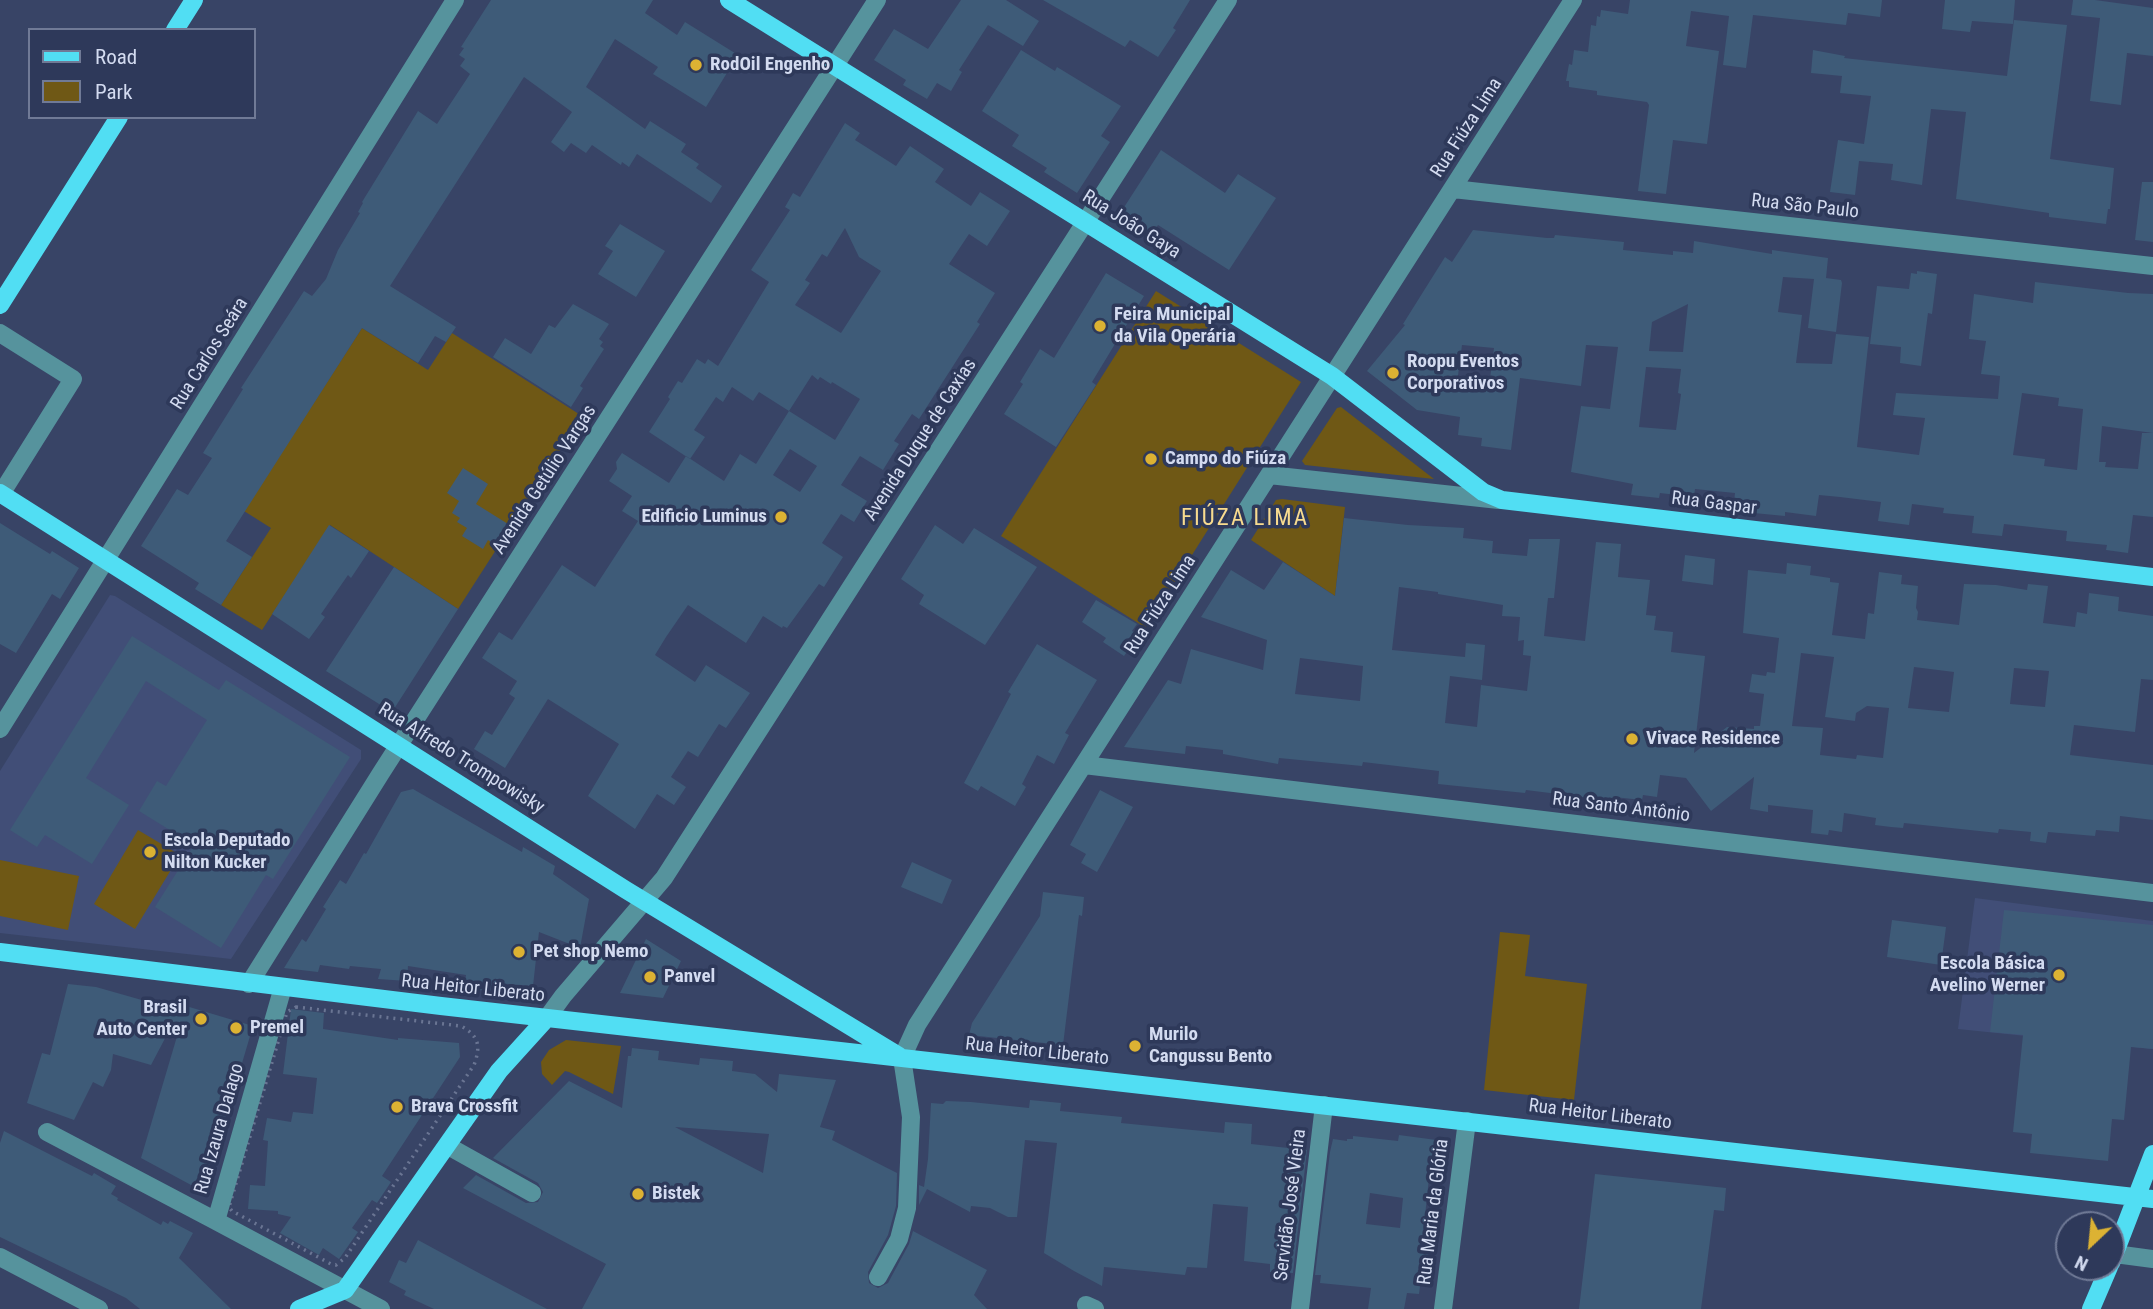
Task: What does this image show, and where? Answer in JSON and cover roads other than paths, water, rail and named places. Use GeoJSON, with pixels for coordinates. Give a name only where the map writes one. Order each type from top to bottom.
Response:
{"type":"FeatureCollection","features":[{"type":"Feature","properties":{"kind":"main road"},"geometry":{"type":"LineString","coordinates":[[176,28],[194,0]]}},
{"type":"Feature","properties":{"kind":"main road","name":"Rua João Gaya"},"geometry":{"type":"LineString","coordinates":[[729,0],[1332,376],[1483,492],[1502,500]]}},
{"type":"Feature","properties":{"kind":"main road"},"geometry":{"type":"LineString","coordinates":[[0,305],[118,119]]}},
{"type":"Feature","properties":{"kind":"main road","name":"Rua Alfredo Trompowisky"},"geometry":{"type":"LineString","coordinates":[[1,493],[645,901],[902,1058]]}},
{"type":"Feature","properties":{"kind":"main road","name":"Rua Gaspar"},"geometry":{"type":"LineString","coordinates":[[1502,500],[2153,577]]}},
{"type":"Feature","properties":{"kind":"main road","name":"Rua Heitor Liberato"},"geometry":{"type":"LineString","coordinates":[[0,952],[283,988],[2144,1198]]}},
{"type":"Feature","properties":{"kind":"main road"},"geometry":{"type":"LineString","coordinates":[[299,1309],[345,1290],[449,1146],[499,1071],[547,1018]]}},
{"type":"Feature","properties":{"kind":"main road"},"geometry":{"type":"LineString","coordinates":[[2125,1235],[2144,1198],[2153,1154]]}},
{"type":"Feature","properties":{"kind":"main road"},"geometry":{"type":"LineString","coordinates":[[2091,1309],[2103,1281]]}},
{"type":"Feature","properties":{"kind":"street","name":"Rua Carlos Seára"},"geometry":{"type":"LineString","coordinates":[[0,729],[455,0]]}},
{"type":"Feature","properties":{"kind":"street","name":"Avenida Getúlio Vargas"},"geometry":{"type":"LineString","coordinates":[[249,984],[399,745],[877,0]]}},
{"type":"Feature","properties":{"kind":"street","name":"Avenida Duque de Caxias"},"geometry":{"type":"LineString","coordinates":[[547,1018],[664,878],[1228,0]]}},
{"type":"Feature","properties":{"kind":"street","name":"Rua Fiúza Lima"},"geometry":{"type":"LineString","coordinates":[[902,1058],[917,1025],[1573,0]]}},
{"type":"Feature","properties":{"kind":"street","name":"Rua São Paulo"},"geometry":{"type":"LineString","coordinates":[[1453,189],[2153,266]]}},
{"type":"Feature","properties":{"kind":"street"},"geometry":{"type":"LineString","coordinates":[[0,332],[73,379],[1,493]]}},
{"type":"Feature","properties":{"kind":"street","name":"Rua Gaspar"},"geometry":{"type":"LineString","coordinates":[[1269,475],[1502,500]]}},
{"type":"Feature","properties":{"kind":"street","name":"Rua Santo Antônio"},"geometry":{"type":"LineString","coordinates":[[1084,765],[2153,893]]}},
{"type":"Feature","properties":{"kind":"street","name":"Rua Izaura Dalago"},"geometry":{"type":"LineString","coordinates":[[283,988],[216,1221],[381,1309]]}},
{"type":"Feature","properties":{"kind":"street"},"geometry":{"type":"LineString","coordinates":[[878,1277],[899,1239],[907,1208],[911,1117],[902,1058]]}},
{"type":"Feature","properties":{"kind":"street","name":"Servidão José Vieira"},"geometry":{"type":"LineString","coordinates":[[1300,1309],[1324,1105]]}},
{"type":"Feature","properties":{"kind":"street","name":"Rua Maria da Glória"},"geometry":{"type":"LineString","coordinates":[[1443,1309],[1467,1121]]}},
{"type":"Feature","properties":{"kind":"street"},"geometry":{"type":"LineString","coordinates":[[47,1132],[216,1221]]}},
{"type":"Feature","properties":{"kind":"street"},"geometry":{"type":"LineString","coordinates":[[449,1146],[532,1193]]}},
{"type":"Feature","properties":{"kind":"street"},"geometry":{"type":"LineString","coordinates":[[0,1257],[99,1309]]}},
{"type":"Feature","properties":{"kind":"street"},"geometry":{"type":"LineString","coordinates":[[2125,1260],[2153,1259]]}},
{"type":"Feature","properties":{"kind":"place","name":"RodOil Engenho"},"geometry":{"type":"Point","coordinates":[696,65]}},
{"type":"Feature","properties":{"kind":"place","name":"Feira Municipal da Vila Operária"},"geometry":{"type":"Point","coordinates":[1100,326]}},
{"type":"Feature","properties":{"kind":"place","name":"Roopu Eventos Corporativos"},"geometry":{"type":"Point","coordinates":[1393,373]}},
{"type":"Feature","properties":{"kind":"place","name":"Campo do Fiúza"},"geometry":{"type":"Point","coordinates":[1151,459]}},
{"type":"Feature","properties":{"kind":"place","name":"Edificio Luminus"},"geometry":{"type":"Point","coordinates":[781,517]}},
{"type":"Feature","properties":{"kind":"place","name":"Vivace Residence"},"geometry":{"type":"Point","coordinates":[1632,739]}},
{"type":"Feature","properties":{"kind":"place","name":"Escola Deputado Nilton Kucker"},"geometry":{"type":"Point","coordinates":[150,852]}},
{"type":"Feature","properties":{"kind":"place","name":"Pet shop Nemo"},"geometry":{"type":"Point","coordinates":[519,952]}},
{"type":"Feature","properties":{"kind":"place","name":"Escola Básica Avelino Werner"},"geometry":{"type":"Point","coordinates":[2059,975]}},
{"type":"Feature","properties":{"kind":"place","name":"Panvel"},"geometry":{"type":"Point","coordinates":[650,977]}},
{"type":"Feature","properties":{"kind":"place","name":"Brasil Auto Center"},"geometry":{"type":"Point","coordinates":[201,1019]}},
{"type":"Feature","properties":{"kind":"place","name":"Premel"},"geometry":{"type":"Point","coordinates":[236,1028]}},
{"type":"Feature","properties":{"kind":"place","name":"Murilo Cangussu Bento"},"geometry":{"type":"Point","coordinates":[1135,1046]}},
{"type":"Feature","properties":{"kind":"place","name":"Brava Crossfit"},"geometry":{"type":"Point","coordinates":[397,1107]}},
{"type":"Feature","properties":{"kind":"place","name":"Bistek"},"geometry":{"type":"Point","coordinates":[638,1194]}},
{"type":"Feature","properties":{"kind":"district","name":"FIÚZA LIMA"},"geometry":{"type":"Point","coordinates":[1245,519]}}]}
